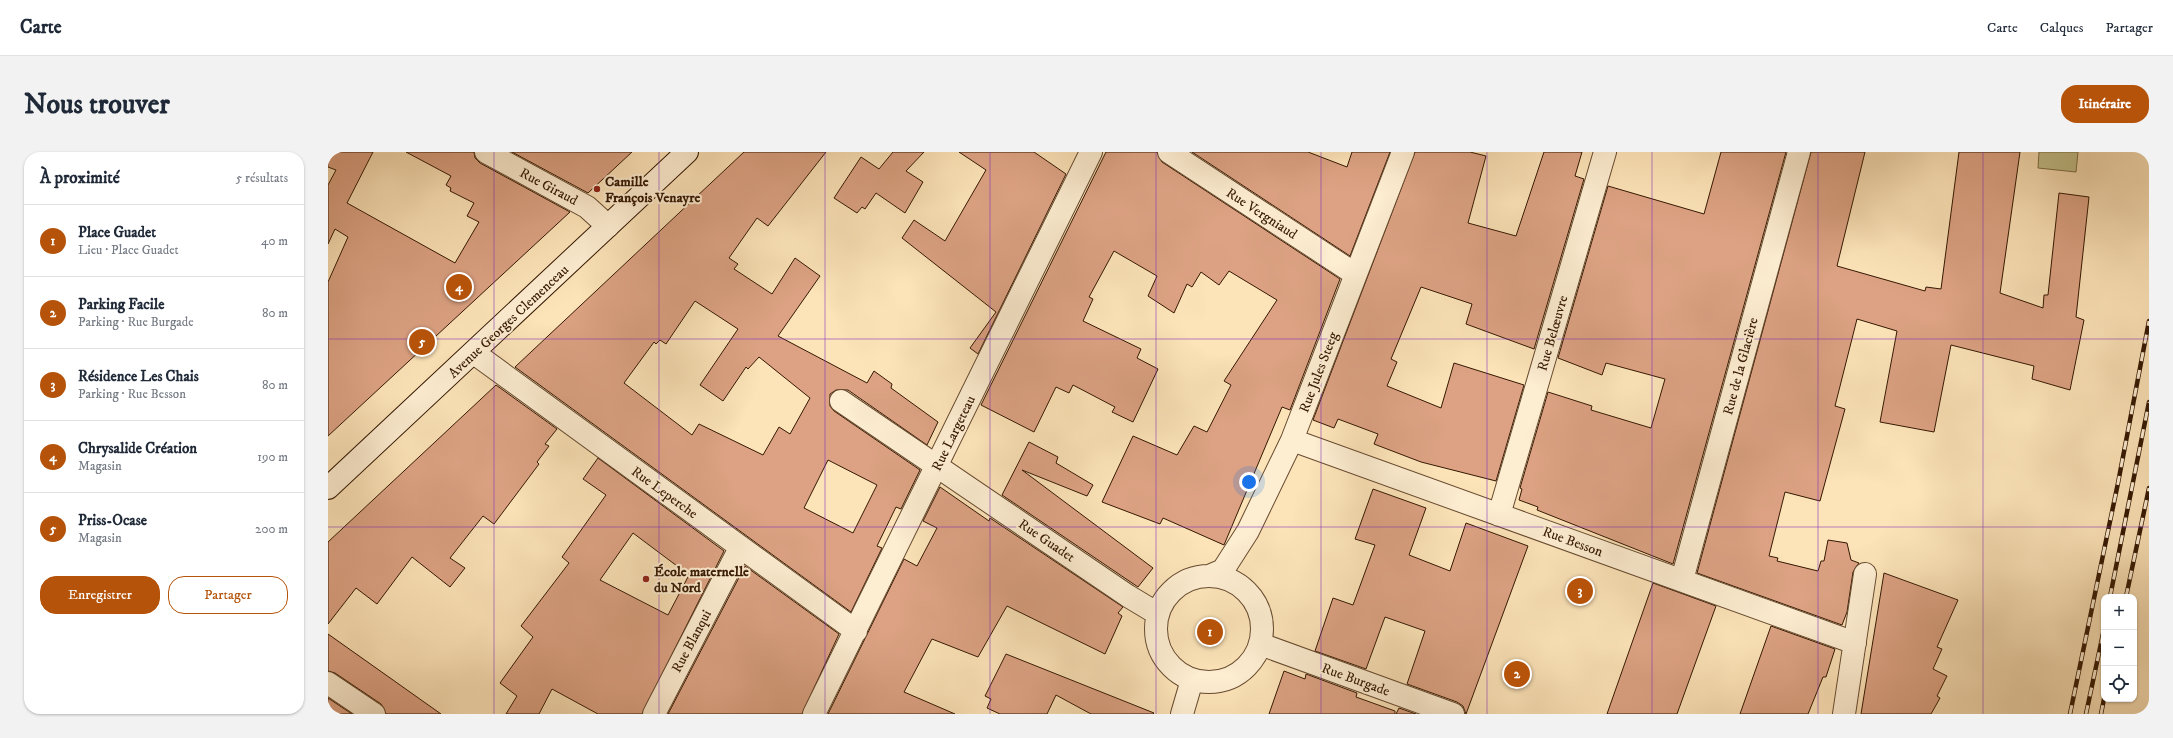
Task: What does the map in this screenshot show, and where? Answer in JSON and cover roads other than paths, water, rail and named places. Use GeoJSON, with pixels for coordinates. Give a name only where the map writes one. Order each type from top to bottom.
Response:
{"type":"FeatureCollection","features":[{"type":"Feature","properties":{"kind":"street","name":"Rue Giraud"},"geometry":{"type":"LineString","coordinates":[[486,152],[587,207],[608,226]]}},
{"type":"Feature","properties":{"kind":"street","name":"Avenue Georges Clemenceau"},"geometry":{"type":"LineString","coordinates":[[328,488],[474,353],[687,152]]}},
{"type":"Feature","properties":{"kind":"street","name":"Rue Largeteau"},"geometry":{"type":"LineString","coordinates":[[814,714],[1091,152]]}},
{"type":"Feature","properties":{"kind":"street","name":"Rue Vergniaud"},"geometry":{"type":"LineString","coordinates":[[1169,152],[1355,274]]}},
{"type":"Feature","properties":{"kind":"street","name":"Rue Jules Steeg"},"geometry":{"type":"LineString","coordinates":[[1209,576],[1223,570],[1248,532],[1292,440],[1403,152]]}},
{"type":"Feature","properties":{"kind":"street","name":"Rue Belœuvre"},"geometry":{"type":"LineString","coordinates":[[1499,514],[1605,152]]}},
{"type":"Feature","properties":{"kind":"street","name":"Rue de la Glacière"},"geometry":{"type":"LineString","coordinates":[[1682,580],[1799,152]]}},
{"type":"Feature","properties":{"kind":"street","name":"Rue Leperche"},"geometry":{"type":"LineString","coordinates":[[474,353],[856,631]]}},
{"type":"Feature","properties":{"kind":"street","name":"Rue Guadet"},"geometry":{"type":"LineString","coordinates":[[841,401],[1128,596],[1158,614]]}},
{"type":"Feature","properties":{"kind":"street","name":"Rue Besson"},"geometry":{"type":"LineString","coordinates":[[1292,440],[1855,643]]}},
{"type":"Feature","properties":{"kind":"street","name":"Rue Blanqui"},"geometry":{"type":"LineString","coordinates":[[654,714],[740,548]]}},
{"type":"Feature","properties":{"kind":"street"},"geometry":{"type":"LineString","coordinates":[[1844,714],[1865,574]]}},
{"type":"Feature","properties":{"kind":"street"},"geometry":{"type":"LineString","coordinates":[[1209,576],[1223,578],[1236,584],[1247,592],[1255,604],[1260,616],[1262,630],[1260,644],[1252,659],[1241,672],[1226,680],[1209,682],[1192,680],[1178,672],[1170,665],[1158,646],[1155,630],[1158,614],[1165,598],[1178,586],[1192,579],[1209,576]]}},
{"type":"Feature","properties":{"kind":"street","name":"Rue Burgade"},"geometry":{"type":"LineString","coordinates":[[1260,644],[1453,714]]}},
{"type":"Feature","properties":{"kind":"street"},"geometry":{"type":"LineString","coordinates":[[1182,714],[1192,680]]}},
{"type":"Feature","properties":{"kind":"street"},"geometry":{"type":"LineString","coordinates":[[328,683],[374,714]]}},
{"type":"Feature","properties":{"kind":"railway"},"geometry":{"type":"LineString","coordinates":[[2070,714],[2118,483],[2149,321]]}},
{"type":"Feature","properties":{"kind":"railway"},"geometry":{"type":"LineString","coordinates":[[2111,594],[2149,402]]}},
{"type":"Feature","properties":{"kind":"railway"},"geometry":{"type":"LineString","coordinates":[[2127,594],[2149,488]]}},
{"type":"Feature","properties":{"kind":"railway"},"geometry":{"type":"LineString","coordinates":[[2086,714],[2104,630]]}},
{"type":"Feature","properties":{"kind":"railway"},"geometry":{"type":"LineString","coordinates":[[2101,714],[2103,702]]}},
{"type":"Feature","properties":{"kind":"place","name":"Camille François Venayre"},"geometry":{"type":"Point","coordinates":[597,189]}},
{"type":"Feature","properties":{"kind":"place","name":"Chrysalide Création"},"geometry":{"type":"Point","coordinates":[459,287]}},
{"type":"Feature","properties":{"kind":"place","name":"Priss-Ocase"},"geometry":{"type":"Point","coordinates":[422,342]}},
{"type":"Feature","properties":{"kind":"place","name":"École maternelle du Nord"},"geometry":{"type":"Point","coordinates":[646,579]}},
{"type":"Feature","properties":{"kind":"place","name":"Résidence Les Chais"},"geometry":{"type":"Point","coordinates":[1580,591]}},
{"type":"Feature","properties":{"kind":"place","name":"Place Guadet"},"geometry":{"type":"Point","coordinates":[1210,632]}},
{"type":"Feature","properties":{"kind":"place","name":"Parking Facile"},"geometry":{"type":"Point","coordinates":[1517,674]}}]}
